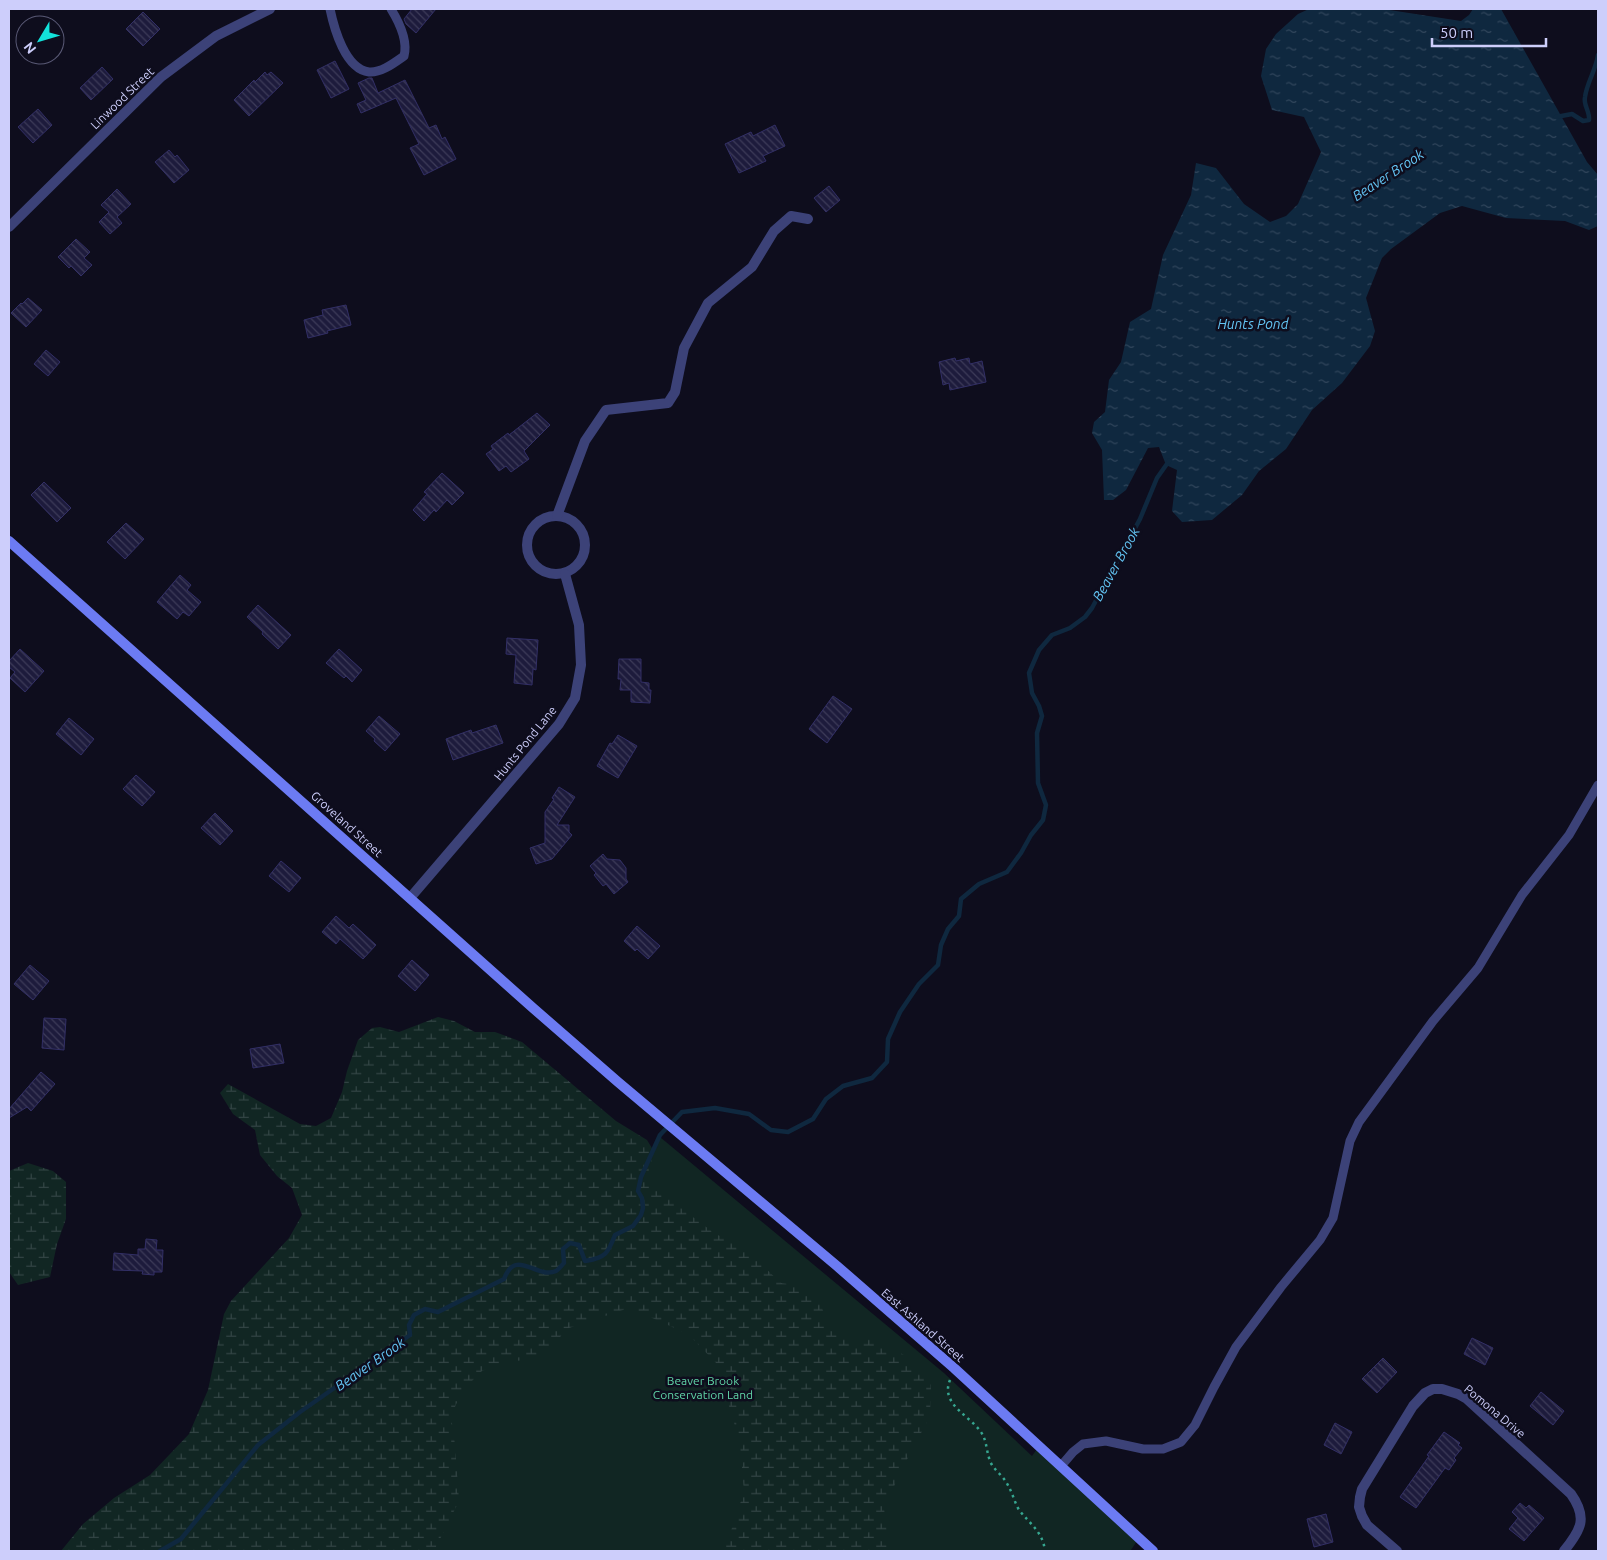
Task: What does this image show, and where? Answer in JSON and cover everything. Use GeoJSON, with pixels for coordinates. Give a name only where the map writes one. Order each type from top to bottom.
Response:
{"type":"FeatureCollection","features":[{"type":"Feature","properties":{"kind":"main road","name":"Groveland Street"},"geometry":{"type":"LineString","coordinates":[[9,541],[533,1008],[673,1128]]}},
{"type":"Feature","properties":{"kind":"main road","name":"East Ashland Street"},"geometry":{"type":"LineString","coordinates":[[673,1128],[837,1266],[954,1368],[1153,1551]]}},
{"type":"Feature","properties":{"kind":"street","name":"Linwood Street"},"geometry":{"type":"LineString","coordinates":[[9,227],[161,77],[216,36],[270,9]]}},
{"type":"Feature","properties":{"kind":"street"},"geometry":{"type":"LineString","coordinates":[[557,516],[585,441],[606,410],[668,403],[675,392],[684,348],[708,303],[752,266],[774,231],[791,216],[808,220]]}},
{"type":"Feature","properties":{"kind":"street"},"geometry":{"type":"LineString","coordinates":[[557,516],[566,517],[575,522],[585,537],[586,546],[580,564],[565,574],[556,575],[539,570],[528,555],[527,545],[528,536],[532,528],[539,521],[557,516]]}},
{"type":"Feature","properties":{"kind":"street","name":"Hunts Pond Lane"},"geometry":{"type":"LineString","coordinates":[[410,898],[559,724],[575,698],[581,664],[579,625],[565,574]]}},
{"type":"Feature","properties":{"kind":"street","name":"Pomona Drive"},"geometry":{"type":"LineString","coordinates":[[1397,1551],[1367,1525],[1362,1516],[1360,1497],[1366,1480],[1413,1406],[1425,1393],[1433,1389],[1442,1388],[1466,1399],[1571,1494],[1578,1503],[1581,1514],[1580,1526],[1575,1538],[1564,1551]]}},
{"type":"Feature","properties":{"kind":"lane"},"geometry":{"type":"LineString","coordinates":[[330,9],[334,28],[350,58],[362,70],[371,72],[384,68],[404,56],[405,50],[401,28],[391,9]]}},
{"type":"Feature","properties":{"kind":"lane"},"geometry":{"type":"LineString","coordinates":[[1060,1466],[1083,1444],[1106,1442],[1143,1449],[1163,1449],[1180,1442],[1195,1425],[1236,1347],[1320,1240],[1333,1218],[1350,1141],[1359,1122],[1433,1021],[1478,968],[1522,895],[1569,835],[1598,785]]}},
{"type":"Feature","properties":{"kind":"path"},"geometry":{"type":"LineString","coordinates":[[954,1368],[948,1386],[948,1395],[952,1403],[982,1433],[987,1443],[990,1460],[1007,1483],[1020,1510],[1041,1536],[1045,1551]]}},
{"type":"Feature","properties":{"kind":"green space"},"geometry":{"type":"Polygon","coordinates":[[[438,1017],[454,1021],[475,1032],[495,1032],[522,1042],[616,1121],[647,1140],[655,1153],[649,1167],[651,1181],[667,1197],[714,1233],[744,1248],[781,1283],[796,1285],[819,1298],[827,1324],[850,1338],[878,1340],[909,1358],[931,1385],[930,1416],[900,1473],[884,1509],[890,1551],[720,1551],[727,1543],[744,1492],[740,1443],[727,1399],[721,1368],[688,1334],[650,1317],[626,1309],[569,1328],[537,1360],[508,1361],[482,1371],[462,1391],[451,1416],[459,1501],[434,1551],[61,1551],[83,1524],[114,1498],[150,1475],[189,1434],[208,1390],[224,1314],[231,1301],[289,1238],[302,1215],[292,1188],[277,1176],[260,1155],[255,1130],[233,1114],[220,1093],[228,1084],[300,1124],[316,1126],[331,1118],[342,1092],[358,1040],[372,1028],[380,1027],[399,1032],[438,1017]]]}},
{"type":"Feature","properties":{"kind":"green space","name":"Beaver Brook Conservation Land"},"geometry":{"type":"Polygon","coordinates":[[[660,1137],[944,1373],[1032,1456],[1039,1446],[1139,1538],[1132,1551],[159,1551],[638,1191],[652,1152],[660,1137]]]}},
{"type":"Feature","properties":{"kind":"green space"},"geometry":{"type":"Polygon","coordinates":[[[28,1163],[53,1171],[66,1182],[66,1219],[57,1244],[50,1277],[18,1285],[9,1272],[9,1171],[28,1163]]]}},
{"type":"Feature","properties":{"kind":"water","name":"Hunts Pond"},"geometry":{"type":"Polygon","coordinates":[[[1309,9],[1383,9],[1461,21],[1473,9],[1501,9],[1587,162],[1598,175],[1598,226],[1589,230],[1565,221],[1506,218],[1462,206],[1440,213],[1391,249],[1382,258],[1366,298],[1375,331],[1370,346],[1342,383],[1312,410],[1286,449],[1259,471],[1242,495],[1212,520],[1182,522],[1172,511],[1177,470],[1166,465],[1159,447],[1148,448],[1126,490],[1113,500],[1104,500],[1102,450],[1092,433],[1094,422],[1105,412],[1109,380],[1121,362],[1130,322],[1151,309],[1163,255],[1191,195],[1196,163],[1216,168],[1244,204],[1270,222],[1286,216],[1298,204],[1321,152],[1304,117],[1272,110],[1261,76],[1266,49],[1276,34],[1298,14],[1309,9]]]}},
{"type":"Feature","properties":{"kind":"building"},"geometry":{"type":"Polygon","coordinates":[[[412,9],[436,9],[416,33],[406,24],[404,19],[412,9]]]}},
{"type":"Feature","properties":{"kind":"building"},"geometry":{"type":"Polygon","coordinates":[[[143,12],[160,29],[143,46],[126,29],[143,12]]]}},
{"type":"Feature","properties":{"kind":"building"},"geometry":{"type":"Polygon","coordinates":[[[335,61],[349,89],[331,98],[317,70],[335,61]]]}},
{"type":"Feature","properties":{"kind":"building"},"geometry":{"type":"Polygon","coordinates":[[[102,67],[113,79],[91,100],[80,88],[102,67]]]}},
{"type":"Feature","properties":{"kind":"building"},"geometry":{"type":"Polygon","coordinates":[[[265,72],[267,75],[271,72],[283,83],[249,116],[234,100],[265,72]]]}},
{"type":"Feature","properties":{"kind":"building"},"geometry":{"type":"Polygon","coordinates":[[[372,78],[378,93],[405,80],[429,128],[436,125],[442,139],[445,137],[456,159],[424,175],[410,148],[419,144],[396,98],[361,113],[357,104],[366,100],[358,83],[372,78]]]}},
{"type":"Feature","properties":{"kind":"building"},"geometry":{"type":"Polygon","coordinates":[[[38,109],[52,125],[33,143],[18,127],[38,109]]]}},
{"type":"Feature","properties":{"kind":"building"},"geometry":{"type":"Polygon","coordinates":[[[775,125],[785,146],[763,156],[766,161],[739,173],[725,144],[751,132],[753,136],[775,125]]]}},
{"type":"Feature","properties":{"kind":"building"},"geometry":{"type":"Polygon","coordinates":[[[169,150],[175,157],[177,155],[189,170],[174,183],[155,162],[169,150]]]}},
{"type":"Feature","properties":{"kind":"building"},"geometry":{"type":"Polygon","coordinates":[[[829,186],[840,200],[826,212],[814,198],[829,186]]]}},
{"type":"Feature","properties":{"kind":"building"},"geometry":{"type":"Polygon","coordinates":[[[117,189],[131,204],[117,217],[122,223],[110,234],[99,222],[109,212],[101,205],[117,189]]]}},
{"type":"Feature","properties":{"kind":"building"},"geometry":{"type":"Polygon","coordinates":[[[76,239],[90,252],[84,258],[92,265],[81,276],[58,257],[76,239]]]}},
{"type":"Feature","properties":{"kind":"building"},"geometry":{"type":"Polygon","coordinates":[[[28,298],[42,310],[26,327],[11,313],[28,298]]]}},
{"type":"Feature","properties":{"kind":"building"},"geometry":{"type":"Polygon","coordinates":[[[346,305],[351,325],[308,338],[304,320],[323,315],[322,310],[346,305]]]}},
{"type":"Feature","properties":{"kind":"building"},"geometry":{"type":"Polygon","coordinates":[[[46,350],[60,362],[48,376],[34,364],[46,350]]]}},
{"type":"Feature","properties":{"kind":"building"},"geometry":{"type":"Polygon","coordinates":[[[955,358],[956,361],[969,358],[970,364],[982,361],[986,382],[950,390],[949,383],[943,385],[939,362],[955,358]]]}},
{"type":"Feature","properties":{"kind":"building"},"geometry":{"type":"Polygon","coordinates":[[[537,413],[550,425],[524,451],[529,459],[511,472],[506,466],[499,471],[486,454],[493,449],[491,446],[508,433],[509,435],[537,413]]]}},
{"type":"Feature","properties":{"kind":"building"},"geometry":{"type":"Polygon","coordinates":[[[442,473],[464,493],[452,505],[447,500],[424,521],[413,510],[427,494],[424,492],[442,473]]]}},
{"type":"Feature","properties":{"kind":"building"},"geometry":{"type":"Polygon","coordinates":[[[44,482],[71,508],[57,522],[31,495],[44,482]]]}},
{"type":"Feature","properties":{"kind":"building"},"geometry":{"type":"Polygon","coordinates":[[[126,523],[144,539],[125,559],[107,542],[126,523]]]}},
{"type":"Feature","properties":{"kind":"building"},"geometry":{"type":"Polygon","coordinates":[[[180,575],[191,585],[187,590],[201,602],[189,616],[183,612],[177,619],[157,602],[180,575]]]}},
{"type":"Feature","properties":{"kind":"building"},"geometry":{"type":"Polygon","coordinates":[[[258,605],[291,635],[278,649],[247,617],[258,605]]]}},
{"type":"Feature","properties":{"kind":"building"},"geometry":{"type":"Polygon","coordinates":[[[507,638],[538,640],[536,670],[533,669],[532,685],[514,683],[516,655],[506,654],[507,638]]]}},
{"type":"Feature","properties":{"kind":"building"},"geometry":{"type":"Polygon","coordinates":[[[20,649],[44,671],[25,692],[10,678],[15,672],[9,667],[9,661],[20,649]]]}},
{"type":"Feature","properties":{"kind":"building"},"geometry":{"type":"Polygon","coordinates":[[[339,649],[362,670],[352,682],[326,663],[339,649]]]}},
{"type":"Feature","properties":{"kind":"building"},"geometry":{"type":"Polygon","coordinates":[[[619,659],[641,659],[641,682],[649,683],[649,690],[651,690],[650,703],[631,702],[631,690],[620,690],[621,679],[618,679],[619,659]]]}},
{"type":"Feature","properties":{"kind":"building"},"geometry":{"type":"Polygon","coordinates":[[[833,696],[852,709],[827,743],[809,729],[833,696]]]}},
{"type":"Feature","properties":{"kind":"building"},"geometry":{"type":"Polygon","coordinates":[[[379,716],[400,734],[385,751],[366,731],[379,716]]]}},
{"type":"Feature","properties":{"kind":"building"},"geometry":{"type":"Polygon","coordinates":[[[69,718],[94,739],[81,755],[56,734],[69,718]]]}},
{"type":"Feature","properties":{"kind":"building"},"geometry":{"type":"Polygon","coordinates":[[[496,725],[503,743],[453,760],[446,739],[471,730],[472,733],[496,725]]]}},
{"type":"Feature","properties":{"kind":"building"},"geometry":{"type":"Polygon","coordinates":[[[618,735],[637,746],[618,778],[597,766],[610,743],[612,744],[618,735]]]}},
{"type":"Feature","properties":{"kind":"building"},"geometry":{"type":"Polygon","coordinates":[[[136,775],[155,792],[142,806],[123,789],[136,775]]]}},
{"type":"Feature","properties":{"kind":"building"},"geometry":{"type":"Polygon","coordinates":[[[559,787],[575,797],[557,825],[569,825],[569,832],[572,835],[552,859],[536,864],[530,848],[545,843],[545,812],[554,799],[552,798],[559,787]]]}},
{"type":"Feature","properties":{"kind":"building"},"geometry":{"type":"Polygon","coordinates":[[[215,813],[233,831],[220,845],[201,828],[215,813]]]}},
{"type":"Feature","properties":{"kind":"building"},"geometry":{"type":"Polygon","coordinates":[[[603,854],[607,859],[620,860],[626,868],[626,879],[628,882],[614,894],[606,884],[603,886],[594,875],[596,873],[590,866],[603,854]]]}},
{"type":"Feature","properties":{"kind":"building"},"geometry":{"type":"Polygon","coordinates":[[[281,861],[301,878],[289,892],[269,876],[281,861]]]}},
{"type":"Feature","properties":{"kind":"building"},"geometry":{"type":"Polygon","coordinates":[[[336,916],[349,928],[353,924],[376,945],[363,959],[340,939],[336,944],[322,932],[336,916]]]}},
{"type":"Feature","properties":{"kind":"building"},"geometry":{"type":"Polygon","coordinates":[[[637,926],[660,946],[648,959],[624,941],[637,926]]]}},
{"type":"Feature","properties":{"kind":"building"},"geometry":{"type":"Polygon","coordinates":[[[412,960],[429,975],[415,991],[398,976],[412,960]]]}},
{"type":"Feature","properties":{"kind":"building"},"geometry":{"type":"Polygon","coordinates":[[[30,965],[49,981],[33,1000],[14,984],[30,965]]]}},
{"type":"Feature","properties":{"kind":"building"},"geometry":{"type":"Polygon","coordinates":[[[44,1018],[66,1019],[64,1050],[42,1048],[44,1018]]]}},
{"type":"Feature","properties":{"kind":"building"},"geometry":{"type":"Polygon","coordinates":[[[280,1044],[284,1063],[253,1068],[250,1049],[280,1044]]]}},
{"type":"Feature","properties":{"kind":"building"},"geometry":{"type":"Polygon","coordinates":[[[41,1072],[55,1084],[31,1111],[27,1107],[9,1118],[9,1109],[41,1072]]]}},
{"type":"Feature","properties":{"kind":"building"},"geometry":{"type":"Polygon","coordinates":[[[146,1239],[157,1240],[156,1250],[163,1250],[162,1272],[154,1272],[154,1275],[142,1274],[143,1271],[113,1270],[114,1253],[138,1255],[138,1249],[145,1249],[146,1239]]]}},
{"type":"Feature","properties":{"kind":"building"},"geometry":{"type":"Polygon","coordinates":[[[1472,1338],[1493,1348],[1485,1365],[1464,1354],[1472,1338]]]}},
{"type":"Feature","properties":{"kind":"building"},"geometry":{"type":"Polygon","coordinates":[[[1383,1358],[1397,1372],[1377,1393],[1362,1379],[1383,1358]]]}},
{"type":"Feature","properties":{"kind":"building"},"geometry":{"type":"Polygon","coordinates":[[[1541,1392],[1564,1411],[1553,1425],[1530,1406],[1541,1392]]]}},
{"type":"Feature","properties":{"kind":"building"},"geometry":{"type":"Polygon","coordinates":[[[1335,1423],[1352,1432],[1341,1454],[1324,1445],[1335,1423]]]}},
{"type":"Feature","properties":{"kind":"building"},"geometry":{"type":"Polygon","coordinates":[[[1444,1432],[1460,1443],[1458,1445],[1462,1448],[1454,1458],[1456,1460],[1449,1470],[1445,1468],[1416,1508],[1400,1497],[1444,1432]]]}},
{"type":"Feature","properties":{"kind":"building"},"geometry":{"type":"Polygon","coordinates":[[[1520,1503],[1526,1508],[1529,1505],[1544,1518],[1524,1541],[1509,1529],[1518,1518],[1512,1512],[1520,1503]]]}},
{"type":"Feature","properties":{"kind":"building"},"geometry":{"type":"Polygon","coordinates":[[[1326,1514],[1333,1542],[1314,1547],[1307,1519],[1326,1514]]]}},
{"type":"Feature","properties":{"kind":"waterway","name":"Beaver Brook"},"geometry":{"type":"LineString","coordinates":[[1556,117],[1572,114],[1583,121],[1589,120],[1585,97],[1598,55]]}},
{"type":"Feature","properties":{"kind":"waterway","name":"Beaver Brook"},"geometry":{"type":"LineString","coordinates":[[160,1551],[181,1539],[258,1445],[300,1412],[410,1335],[409,1325],[414,1315],[425,1309],[438,1312],[504,1279],[509,1270],[515,1266],[527,1266],[549,1273],[556,1271],[564,1263],[563,1249],[570,1243],[579,1245],[585,1261],[605,1254],[615,1235],[633,1226],[641,1215],[643,1208],[642,1198],[638,1191],[641,1177],[660,1135],[682,1112],[715,1108],[749,1114],[771,1130],[788,1132],[813,1119],[826,1099],[843,1086],[872,1078],[887,1062],[888,1039],[900,1012],[919,984],[938,965],[941,945],[948,929],[959,916],[961,899],[979,884],[1007,872],[1043,820],[1046,805],[1038,783],[1037,733],[1042,716],[1032,693],[1029,673],[1039,650],[1052,635],[1070,628],[1085,617],[1092,608],[1140,519],[1157,478],[1169,461]]}}]}
